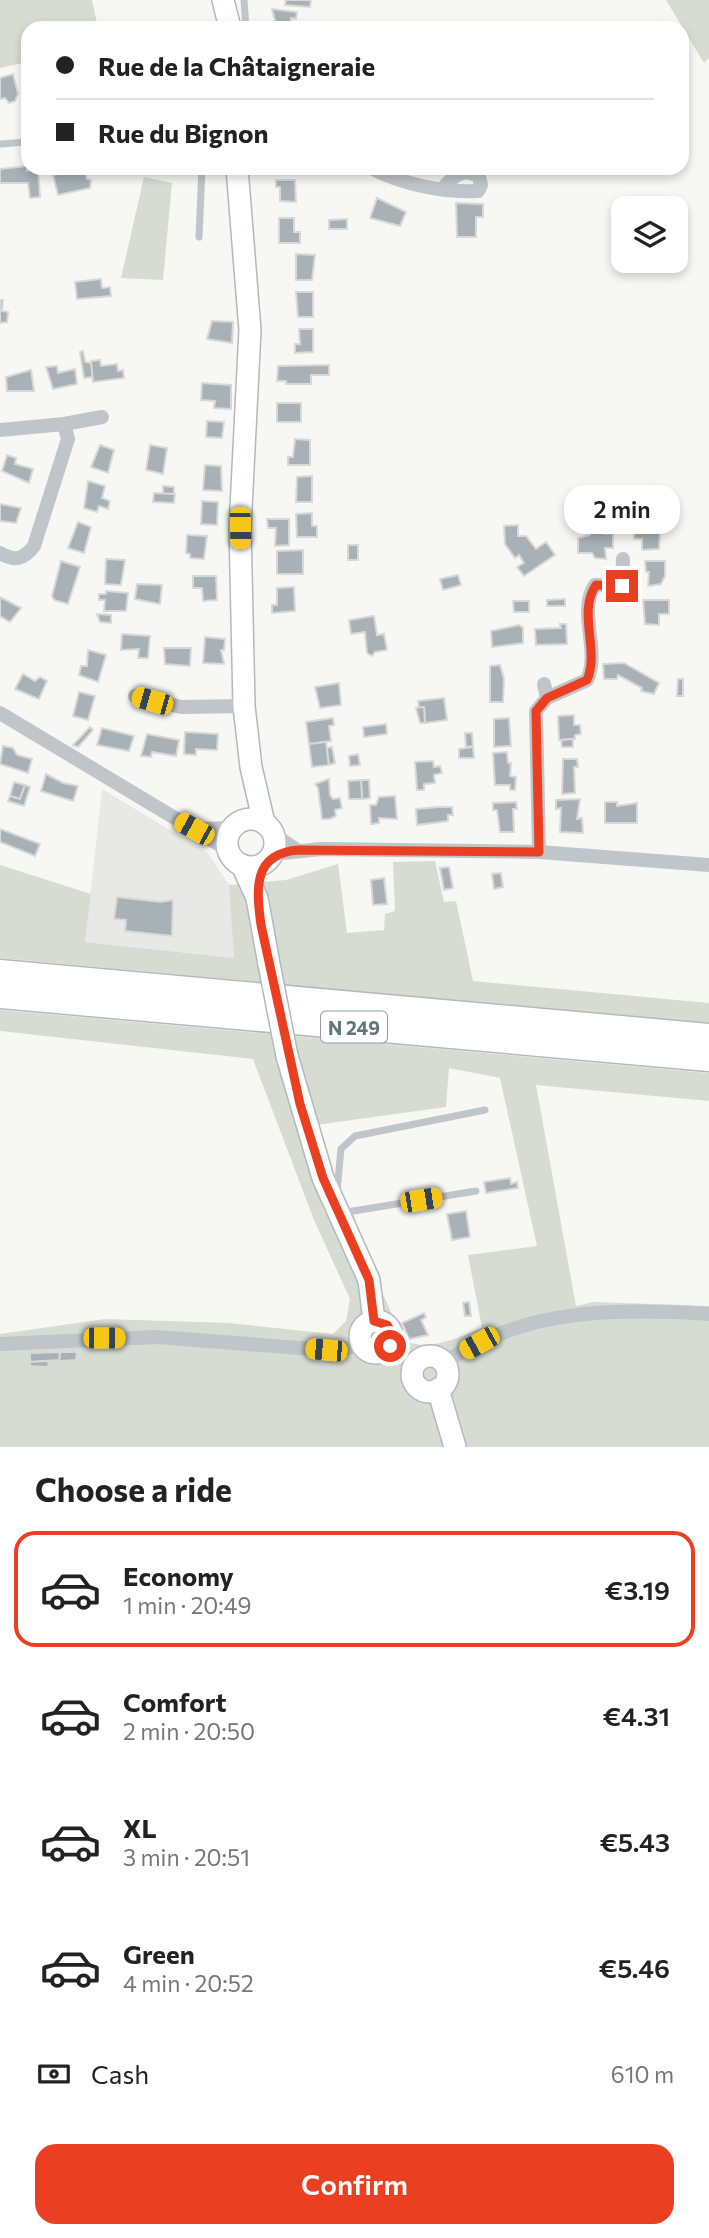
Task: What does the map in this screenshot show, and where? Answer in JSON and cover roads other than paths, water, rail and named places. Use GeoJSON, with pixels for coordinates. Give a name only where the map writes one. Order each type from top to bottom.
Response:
{"type":"FeatureCollection","features":[{"type":"Feature","properties":{"kind":"highway","name":"N 249"},"geometry":{"type":"LineString","coordinates":[[0,973],[709,1037]]}},
{"type":"Feature","properties":{"kind":"highway","name":"N 249"},"geometry":{"type":"LineString","coordinates":[[0,995],[709,1058]]}},
{"type":"Feature","properties":{"kind":"street"},"geometry":{"type":"LineString","coordinates":[[223,0],[228,21]]}},
{"type":"Feature","properties":{"kind":"street"},"geometry":{"type":"LineString","coordinates":[[238,175],[250,330],[240,528],[244,706],[256,792],[253,842],[257,898],[287,1056],[300,1104],[337,1210],[369,1280],[374,1321]]}},
{"type":"Feature","properties":{"kind":"street"},"geometry":{"type":"LineString","coordinates":[[389,175],[410,183],[444,187]]}},
{"type":"Feature","properties":{"kind":"street"},"geometry":{"type":"LineString","coordinates":[[0,430],[64,424],[102,417]]}},
{"type":"Feature","properties":{"kind":"street"},"geometry":{"type":"LineString","coordinates":[[0,553],[14,559],[26,557],[34,546],[68,439],[64,424]]}},
{"type":"Feature","properties":{"kind":"street"},"geometry":{"type":"LineString","coordinates":[[539,852],[536,711],[546,691],[587,680],[591,666],[588,596],[596,585],[626,592],[623,559]]}},
{"type":"Feature","properties":{"kind":"street"},"geometry":{"type":"LineString","coordinates":[[135,696],[181,707],[244,706]]}},
{"type":"Feature","properties":{"kind":"street"},"geometry":{"type":"LineString","coordinates":[[0,713],[87,768],[194,829],[253,842],[298,850],[539,852],[709,864]]}},
{"type":"Feature","properties":{"kind":"street"},"geometry":{"type":"LineString","coordinates":[[194,829],[253,842]]}},
{"type":"Feature","properties":{"kind":"street"},"geometry":{"type":"LineString","coordinates":[[444,1363],[501,1331],[537,1320],[658,1310],[709,1314]]}},
{"type":"Feature","properties":{"kind":"street"},"geometry":{"type":"LineString","coordinates":[[361,1343],[363,1329],[374,1321]]}},
{"type":"Feature","properties":{"kind":"street"},"geometry":{"type":"LineString","coordinates":[[374,1321],[387,1325],[390,1344],[417,1363]]}},
{"type":"Feature","properties":{"kind":"street"},"geometry":{"type":"LineString","coordinates":[[0,1345],[157,1337],[326,1350],[348,1348],[361,1343]]}},
{"type":"Feature","properties":{"kind":"street"},"geometry":{"type":"LineString","coordinates":[[361,1343],[373,1353],[390,1344]]}},
{"type":"Feature","properties":{"kind":"street"},"geometry":{"type":"LineString","coordinates":[[436,1357],[444,1363],[446,1381],[438,1389],[420,1389],[413,1380],[417,1363],[436,1357]]}},
{"type":"Feature","properties":{"kind":"street"},"geometry":{"type":"LineString","coordinates":[[438,1389],[455,1447]]}},
{"type":"Feature","properties":{"kind":"lane"},"geometry":{"type":"LineString","coordinates":[[244,0],[246,21]]}},
{"type":"Feature","properties":{"kind":"lane"},"geometry":{"type":"LineString","coordinates":[[0,144],[21,142]]}},
{"type":"Feature","properties":{"kind":"lane"},"geometry":{"type":"LineString","coordinates":[[199,237],[202,175]]}},
{"type":"Feature","properties":{"kind":"lane"},"geometry":{"type":"LineString","coordinates":[[475,1191],[337,1210],[341,1149],[355,1136],[485,1110]]}}]}
